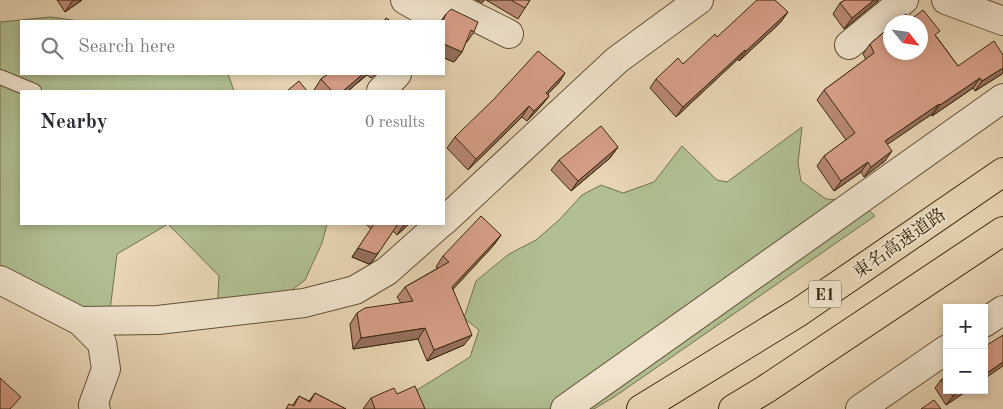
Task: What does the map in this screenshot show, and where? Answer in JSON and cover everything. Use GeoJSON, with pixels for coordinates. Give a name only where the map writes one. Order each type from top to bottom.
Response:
{"type":"FeatureCollection","features":[{"type":"Feature","properties":{"kind":"highway","name":"東名高速道路"},"geometry":{"type":"LineString","coordinates":[[641,409],[799,312],[1003,172]]}},
{"type":"Feature","properties":{"kind":"highway","name":"E1"},"geometry":{"type":"LineString","coordinates":[[733,409],[774,384],[1003,231]]}},
{"type":"Feature","properties":{"kind":"street"},"geometry":{"type":"LineString","coordinates":[[405,0],[426,17],[436,5],[447,3],[508,34]]}},
{"type":"Feature","properties":{"kind":"street"},"geometry":{"type":"LineString","coordinates":[[445,219],[617,60],[699,0]]}},
{"type":"Feature","properties":{"kind":"street"},"geometry":{"type":"LineString","coordinates":[[848,45],[904,0]]}},
{"type":"Feature","properties":{"kind":"street"},"geometry":{"type":"LineString","coordinates":[[946,0],[1003,21]]}},
{"type":"Feature","properties":{"kind":"street"},"geometry":{"type":"LineString","coordinates":[[382,90],[397,75]]}},
{"type":"Feature","properties":{"kind":"street"},"geometry":{"type":"LineString","coordinates":[[565,409],[1003,98]]}},
{"type":"Feature","properties":{"kind":"street"},"geometry":{"type":"LineString","coordinates":[[80,321],[158,320],[304,303],[355,290],[387,270],[439,225]]}},
{"type":"Feature","properties":{"kind":"street"},"geometry":{"type":"LineString","coordinates":[[0,280],[80,321],[102,343],[106,369],[93,405],[96,409]]}},
{"type":"Feature","properties":{"kind":"street"},"geometry":{"type":"LineString","coordinates":[[988,320],[1003,310]]}},
{"type":"Feature","properties":{"kind":"street"},"geometry":{"type":"LineString","coordinates":[[860,409],[943,352]]}},
{"type":"Feature","properties":{"kind":"lane"},"geometry":{"type":"LineString","coordinates":[[0,77],[32,90]]}},
{"type":"Feature","properties":{"kind":"green space"},"geometry":{"type":"Polygon","coordinates":[[[51,17],[72,20],[20,20],[51,17]]]}},
{"type":"Feature","properties":{"kind":"green space"},"geometry":{"type":"Polygon","coordinates":[[[20,20],[20,75],[228,75],[234,90],[20,90],[20,225],[166,225],[117,254],[110,310],[69,316],[0,280],[0,22],[20,20]]]}},
{"type":"Feature","properties":{"kind":"green space"},"geometry":{"type":"Polygon","coordinates":[[[802,127],[798,163],[801,181],[826,199],[860,201],[875,216],[594,409],[422,409],[417,390],[470,357],[479,330],[464,318],[476,281],[509,254],[536,240],[559,220],[582,195],[601,185],[623,193],[654,182],[682,146],[717,180],[727,182],[802,127]]]}},
{"type":"Feature","properties":{"kind":"green space"},"geometry":{"type":"Polygon","coordinates":[[[169,225],[327,225],[322,243],[305,280],[260,314],[217,313],[219,276],[169,225]]]}},
{"type":"Feature","properties":{"kind":"building"},"geometry":{"type":"Polygon","coordinates":[[[511,0],[530,0],[525,8],[511,0]]]}},
{"type":"Feature","properties":{"kind":"building"},"geometry":{"type":"Polygon","coordinates":[[[757,0],[775,0],[788,12],[683,107],[656,79],[678,58],[683,64],[715,34],[717,37],[757,0]]]}},
{"type":"Feature","properties":{"kind":"building"},"geometry":{"type":"Polygon","coordinates":[[[845,0],[874,0],[852,18],[840,3],[845,0]]]}},
{"type":"Feature","properties":{"kind":"building"},"geometry":{"type":"Polygon","coordinates":[[[451,9],[478,22],[474,32],[471,30],[462,52],[445,44],[445,20],[443,20],[451,9]]]}},
{"type":"Feature","properties":{"kind":"building"},"geometry":{"type":"Polygon","coordinates":[[[923,10],[927,15],[916,15],[923,10]]]}},
{"type":"Feature","properties":{"kind":"building"},"geometry":{"type":"Polygon","coordinates":[[[928,16],[940,31],[935,35],[958,66],[994,41],[1003,55],[1003,68],[982,81],[980,78],[885,141],[892,151],[871,167],[868,162],[841,181],[824,156],[855,133],[824,90],[874,53],[870,44],[883,33],[883,60],[928,60],[928,16]]]}},
{"type":"Feature","properties":{"kind":"building"},"geometry":{"type":"Polygon","coordinates":[[[538,51],[565,73],[546,93],[549,96],[534,111],[529,106],[476,159],[455,137],[494,99],[538,51]]]}},
{"type":"Feature","properties":{"kind":"building"},"geometry":{"type":"Polygon","coordinates":[[[327,75],[362,75],[344,90],[331,90],[321,79],[327,75]]]}},
{"type":"Feature","properties":{"kind":"building"},"geometry":{"type":"Polygon","coordinates":[[[299,81],[306,90],[288,90],[299,81]]]}},
{"type":"Feature","properties":{"kind":"building"},"geometry":{"type":"Polygon","coordinates":[[[601,126],[618,147],[578,181],[559,160],[601,126]]]}},
{"type":"Feature","properties":{"kind":"building"},"geometry":{"type":"Polygon","coordinates":[[[481,216],[501,235],[452,287],[472,335],[434,350],[425,328],[361,338],[357,313],[365,308],[413,301],[405,287],[449,262],[443,256],[481,216]]]}},
{"type":"Feature","properties":{"kind":"building"},"geometry":{"type":"Polygon","coordinates":[[[373,225],[397,225],[376,254],[358,248],[373,225]]]}},
{"type":"Feature","properties":{"kind":"building"},"geometry":{"type":"Polygon","coordinates":[[[1003,335],[1003,362],[988,372],[988,349],[988,344],[1003,335]]]}},
{"type":"Feature","properties":{"kind":"building"},"geometry":{"type":"Polygon","coordinates":[[[0,378],[21,397],[10,409],[0,409],[0,378]]]}},
{"type":"Feature","properties":{"kind":"building"},"geometry":{"type":"Polygon","coordinates":[[[415,386],[425,409],[375,409],[371,398],[394,388],[397,394],[415,386]]]}},
{"type":"Feature","properties":{"kind":"building"},"geometry":{"type":"Polygon","coordinates":[[[315,393],[346,409],[286,409],[289,404],[294,406],[299,396],[310,402],[315,393]]]}},
{"type":"Feature","properties":{"kind":"building"},"geometry":{"type":"Polygon","coordinates":[[[934,400],[941,409],[921,409],[934,400]]]}}]}
